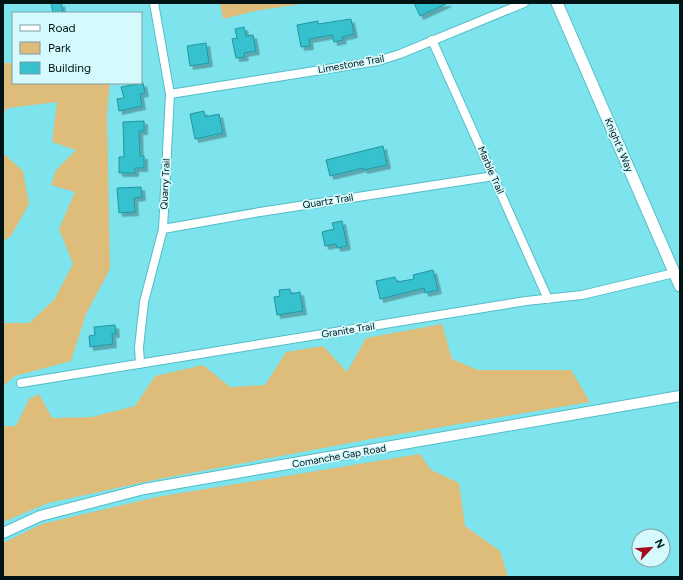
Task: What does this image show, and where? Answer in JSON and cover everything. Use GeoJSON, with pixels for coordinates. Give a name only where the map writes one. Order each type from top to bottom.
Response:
{"type":"FeatureCollection","features":[{"type":"Feature","properties":{"kind":"main road","name":"Knight's Way"},"geometry":{"type":"LineString","coordinates":[[557,3],[680,286]]}},
{"type":"Feature","properties":{"kind":"street","name":"Quarry Trail"},"geometry":{"type":"LineString","coordinates":[[140,364],[139,347],[144,302],[163,229],[170,94],[154,3]]}},
{"type":"Feature","properties":{"kind":"street","name":"Limestone Trail"},"geometry":{"type":"LineString","coordinates":[[170,94],[378,61],[400,54],[524,3]]}},
{"type":"Feature","properties":{"kind":"street","name":"Marble Trail"},"geometry":{"type":"LineString","coordinates":[[432,40],[494,176],[548,300]]}},
{"type":"Feature","properties":{"kind":"street","name":"Quartz Trail"},"geometry":{"type":"LineString","coordinates":[[163,229],[260,212],[494,176]]}},
{"type":"Feature","properties":{"kind":"street","name":"Granite Trail"},"geometry":{"type":"LineString","coordinates":[[21,383],[526,301],[582,296],[674,273]]}},
{"type":"Feature","properties":{"kind":"street","name":"Comanche Gap Road"},"geometry":{"type":"LineString","coordinates":[[3,533],[40,516],[144,489],[680,396]]}},
{"type":"Feature","properties":{"kind":"green space"},"geometry":{"type":"Polygon","coordinates":[[[220,3],[307,3],[255,11],[223,19],[220,3]]]}},
{"type":"Feature","properties":{"kind":"green space"},"geometry":{"type":"Polygon","coordinates":[[[3,63],[12,63],[12,84],[110,84],[107,113],[110,269],[86,314],[71,361],[15,376],[3,386],[3,323],[29,323],[54,300],[73,264],[59,229],[75,192],[51,185],[56,170],[76,150],[52,142],[57,102],[8,108],[3,113],[3,63]]]}},
{"type":"Feature","properties":{"kind":"green space"},"geometry":{"type":"Polygon","coordinates":[[[3,153],[23,171],[29,204],[11,236],[3,241],[3,153]]]}},
{"type":"Feature","properties":{"kind":"green space"},"geometry":{"type":"Polygon","coordinates":[[[442,324],[452,359],[478,370],[571,370],[590,402],[376,438],[154,480],[48,503],[3,522],[3,426],[16,426],[29,399],[39,394],[52,418],[92,417],[135,406],[155,376],[203,365],[230,387],[265,385],[286,352],[323,346],[347,372],[366,338],[442,324]]]}},
{"type":"Feature","properties":{"kind":"green space"},"geometry":{"type":"Polygon","coordinates":[[[420,454],[431,470],[459,483],[465,526],[500,551],[508,577],[3,577],[3,543],[42,524],[157,497],[420,454]]]}},
{"type":"Feature","properties":{"kind":"building"},"geometry":{"type":"Polygon","coordinates":[[[51,3],[61,3],[63,12],[53,12],[51,3]]]}},
{"type":"Feature","properties":{"kind":"building"},"geometry":{"type":"Polygon","coordinates":[[[414,3],[448,3],[420,16],[414,3]]]}},
{"type":"Feature","properties":{"kind":"building"},"geometry":{"type":"Polygon","coordinates":[[[351,19],[354,34],[342,37],[343,40],[334,42],[332,35],[309,39],[310,46],[301,47],[297,25],[318,21],[318,24],[351,19]]]}},
{"type":"Feature","properties":{"kind":"building"},"geometry":{"type":"Polygon","coordinates":[[[244,27],[246,36],[253,35],[256,51],[244,53],[245,57],[236,58],[232,39],[237,38],[235,29],[244,27]]]}},
{"type":"Feature","properties":{"kind":"building"},"geometry":{"type":"Polygon","coordinates":[[[206,43],[209,63],[190,66],[187,46],[206,43]]]}},
{"type":"Feature","properties":{"kind":"building"},"geometry":{"type":"Polygon","coordinates":[[[142,83],[145,93],[140,94],[142,106],[119,111],[117,99],[124,98],[121,87],[142,83]]]}},
{"type":"Feature","properties":{"kind":"building"},"geometry":{"type":"Polygon","coordinates":[[[204,111],[205,117],[219,114],[223,133],[195,139],[190,114],[204,111]]]}},
{"type":"Feature","properties":{"kind":"building"},"geometry":{"type":"Polygon","coordinates":[[[144,121],[144,131],[139,131],[140,156],[144,156],[144,168],[135,168],[135,173],[119,173],[119,157],[124,157],[123,122],[144,121]]]}},
{"type":"Feature","properties":{"kind":"building"},"geometry":{"type":"Polygon","coordinates":[[[383,146],[387,165],[364,170],[363,168],[330,176],[326,160],[383,146]]]}},
{"type":"Feature","properties":{"kind":"building"},"geometry":{"type":"Polygon","coordinates":[[[141,187],[142,197],[134,198],[135,212],[119,213],[117,188],[141,187]]]}},
{"type":"Feature","properties":{"kind":"building"},"geometry":{"type":"Polygon","coordinates":[[[342,221],[347,246],[337,248],[336,244],[325,246],[322,232],[334,229],[332,223],[342,221]]]}},
{"type":"Feature","properties":{"kind":"building"},"geometry":{"type":"Polygon","coordinates":[[[433,270],[438,290],[425,293],[424,288],[380,299],[376,281],[395,277],[397,282],[414,279],[413,275],[433,270]]]}},
{"type":"Feature","properties":{"kind":"building"},"geometry":{"type":"Polygon","coordinates":[[[290,289],[291,294],[300,292],[303,311],[277,315],[274,297],[280,296],[279,290],[290,289]]]}},
{"type":"Feature","properties":{"kind":"building"},"geometry":{"type":"Polygon","coordinates":[[[115,325],[116,334],[112,334],[113,344],[90,347],[89,336],[95,335],[94,327],[115,325]]]}}]}
